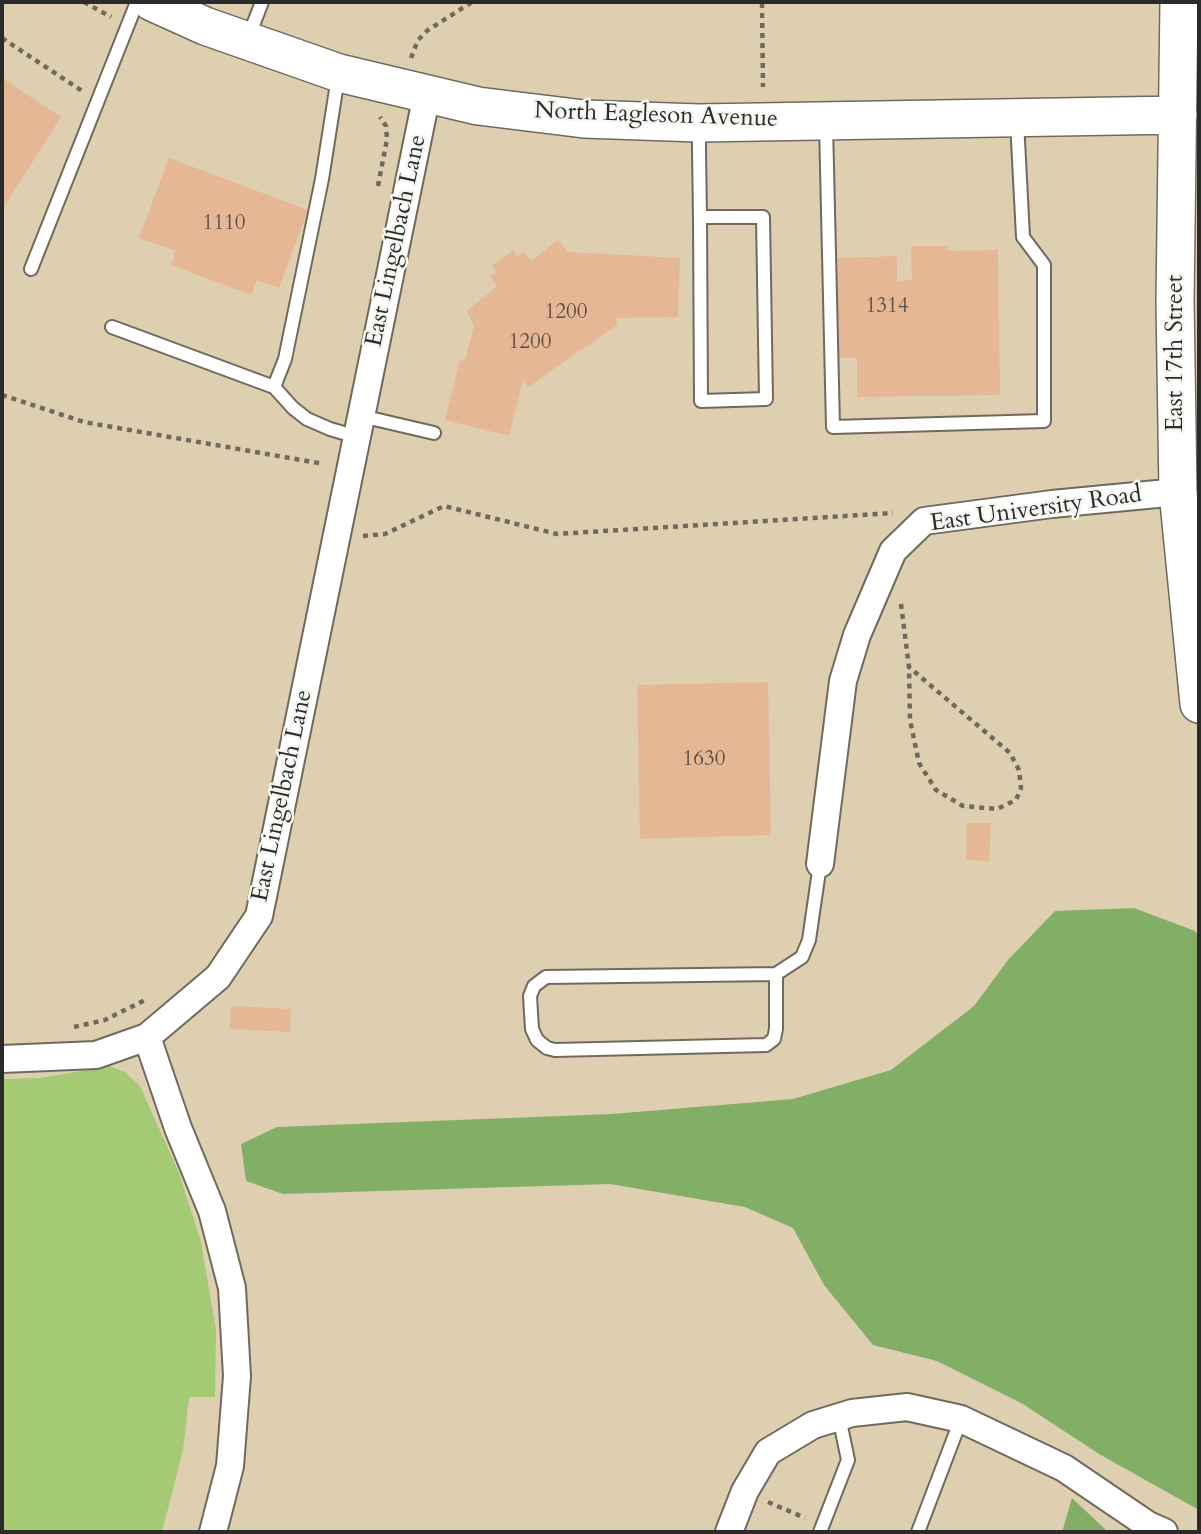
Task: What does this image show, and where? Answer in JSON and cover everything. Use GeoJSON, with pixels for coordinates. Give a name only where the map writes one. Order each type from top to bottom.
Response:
{"type":"FeatureCollection","features":[{"type":"Feature","properties":{"kind":"street","name":"East 17th Street"},"geometry":{"type":"LineString","coordinates":[[1179,2],[1175,301],[1178,492],[1199,704]]}},
{"type":"Feature","properties":{"kind":"street","name":"North Eagleson Avenue"},"geometry":{"type":"LineString","coordinates":[[139,13],[205,26],[247,42],[336,87],[427,94],[478,106],[584,119],[699,123],[1178,115]]}},
{"type":"Feature","properties":{"kind":"street","name":"East Lingelbach Lane"},"geometry":{"type":"LineString","coordinates":[[147,1037],[218,977],[259,916],[427,94]]}},
{"type":"Feature","properties":{"kind":"street","name":"East University Road"},"geometry":{"type":"LineString","coordinates":[[820,864],[843,681],[856,635],[893,551],[924,521],[1052,504],[1178,492]]}},
{"type":"Feature","properties":{"kind":"street"},"geometry":{"type":"LineString","coordinates":[[2,1059],[96,1055],[147,1037],[178,1128],[212,1211],[232,1288],[237,1376],[230,1466],[213,1532]]}},
{"type":"Feature","properties":{"kind":"street"},"geometry":{"type":"LineString","coordinates":[[729,1532],[745,1491],[768,1452],[813,1425],[852,1413],[907,1407],[961,1419],[1064,1468],[1148,1525],[1164,1532]]}},
{"type":"Feature","properties":{"kind":"lane"},"geometry":{"type":"LineString","coordinates":[[31,269],[98,101],[139,13],[137,2]]}},
{"type":"Feature","properties":{"kind":"lane"},"geometry":{"type":"LineString","coordinates":[[247,42],[261,2]]}},
{"type":"Feature","properties":{"kind":"lane"},"geometry":{"type":"LineString","coordinates":[[274,387],[285,359],[314,218],[336,87]]}},
{"type":"Feature","properties":{"kind":"lane"},"geometry":{"type":"LineString","coordinates":[[825,121],[833,427],[1044,421],[1044,265],[1023,237],[1017,117]]}},
{"type":"Feature","properties":{"kind":"lane"},"geometry":{"type":"LineString","coordinates":[[699,123],[701,401],[766,399],[764,217],[700,217]]}},
{"type":"Feature","properties":{"kind":"lane"},"geometry":{"type":"LineString","coordinates":[[112,327],[274,387],[307,419],[330,429],[359,427],[434,433]]}},
{"type":"Feature","properties":{"kind":"lane"},"geometry":{"type":"LineString","coordinates":[[776,974],[776,1029],[774,1040],[766,1045],[555,1050],[547,1048],[537,1040],[532,1029],[530,996],[534,986],[546,977],[776,974],[802,957],[809,940],[820,864]]}},
{"type":"Feature","properties":{"kind":"lane"},"geometry":{"type":"LineString","coordinates":[[821,1529],[848,1460],[839,1417]]}},
{"type":"Feature","properties":{"kind":"lane"},"geometry":{"type":"LineString","coordinates":[[918,1532],[961,1419]]}},
{"type":"Feature","properties":{"kind":"path"},"geometry":{"type":"LineString","coordinates":[[84,2],[139,13]]}},
{"type":"Feature","properties":{"kind":"path"},"geometry":{"type":"LineString","coordinates":[[410,59],[418,40],[428,30],[472,2]]}},
{"type":"Feature","properties":{"kind":"path"},"geometry":{"type":"LineString","coordinates":[[762,3],[764,87]]}},
{"type":"Feature","properties":{"kind":"path"},"geometry":{"type":"LineString","coordinates":[[2,38],[98,101]]}},
{"type":"Feature","properties":{"kind":"path"},"geometry":{"type":"LineString","coordinates":[[336,87],[383,119],[387,139],[377,191]]}},
{"type":"Feature","properties":{"kind":"path"},"geometry":{"type":"LineString","coordinates":[[2,395],[84,422],[324,464]]}},
{"type":"Feature","properties":{"kind":"path"},"geometry":{"type":"LineString","coordinates":[[321,477],[330,429]]}},
{"type":"Feature","properties":{"kind":"path"},"geometry":{"type":"LineString","coordinates":[[337,532],[358,536],[386,534],[444,506],[557,534],[892,513],[924,521]]}},
{"type":"Feature","properties":{"kind":"path"},"geometry":{"type":"LineString","coordinates":[[900,603],[909,667],[910,720],[919,763],[936,790],[963,806],[997,809],[1016,800],[1021,788],[1019,769],[1010,753],[909,667]]}},
{"type":"Feature","properties":{"kind":"path"},"geometry":{"type":"LineString","coordinates":[[67,1028],[105,1020],[138,1005],[156,993]]}},
{"type":"Feature","properties":{"kind":"path"},"geometry":{"type":"LineString","coordinates":[[745,1491],[821,1529]]}},
{"type":"Feature","properties":{"kind":"shaded area"},"geometry":{"type":"Polygon","coordinates":[[[2,2],[1199,2],[1199,1532],[2,1532],[2,2]]]}},
{"type":"Feature","properties":{"kind":"green space"},"geometry":{"type":"Polygon","coordinates":[[[1134,908],[1195,931],[1199,937],[1199,1510],[1099,1454],[1023,1404],[937,1361],[873,1345],[824,1285],[793,1228],[745,1207],[610,1184],[283,1194],[246,1181],[241,1144],[277,1127],[612,1114],[793,1099],[891,1070],[974,1006],[1008,960],[1055,911],[1134,908]]]}},
{"type":"Feature","properties":{"kind":"green space"},"geometry":{"type":"Polygon","coordinates":[[[109,1066],[125,1072],[140,1086],[179,1173],[201,1242],[216,1330],[215,1397],[189,1397],[183,1450],[162,1532],[2,1532],[2,1079],[40,1078],[109,1066]]]}},
{"type":"Feature","properties":{"kind":"green space"},"geometry":{"type":"Polygon","coordinates":[[[1072,1498],[1106,1530],[1111,1532],[1062,1532],[1072,1498]]]}},
{"type":"Feature","properties":{"kind":"building"},"geometry":{"type":"Polygon","coordinates":[[[2,78],[61,117],[2,210],[2,78]]]}},
{"type":"Feature","properties":{"kind":"building"},"geometry":{"type":"Polygon","coordinates":[[[169,158],[308,210],[279,288],[257,280],[251,295],[171,265],[176,251],[139,238],[169,158]]]}},
{"type":"Feature","properties":{"kind":"building"},"geometry":{"type":"Polygon","coordinates":[[[558,240],[568,252],[680,258],[678,317],[616,318],[617,325],[528,387],[523,380],[509,436],[445,420],[460,360],[465,361],[474,326],[467,311],[497,286],[490,276],[496,272],[492,265],[514,250],[517,257],[524,252],[531,261],[558,240]]]}},
{"type":"Feature","properties":{"kind":"building"},"geometry":{"type":"Polygon","coordinates":[[[911,246],[947,246],[948,251],[998,250],[1000,395],[857,397],[857,358],[837,358],[835,258],[897,256],[897,281],[912,280],[911,246]]]}},
{"type":"Feature","properties":{"kind":"building"},"geometry":{"type":"Polygon","coordinates":[[[768,682],[771,835],[640,839],[637,685],[768,682]]]}},
{"type":"Feature","properties":{"kind":"building"},"geometry":{"type":"Polygon","coordinates":[[[967,823],[991,823],[989,861],[966,860],[967,823]]]}},
{"type":"Feature","properties":{"kind":"building"},"geometry":{"type":"Polygon","coordinates":[[[231,1006],[291,1009],[290,1032],[230,1029],[231,1006]]]}}]}
